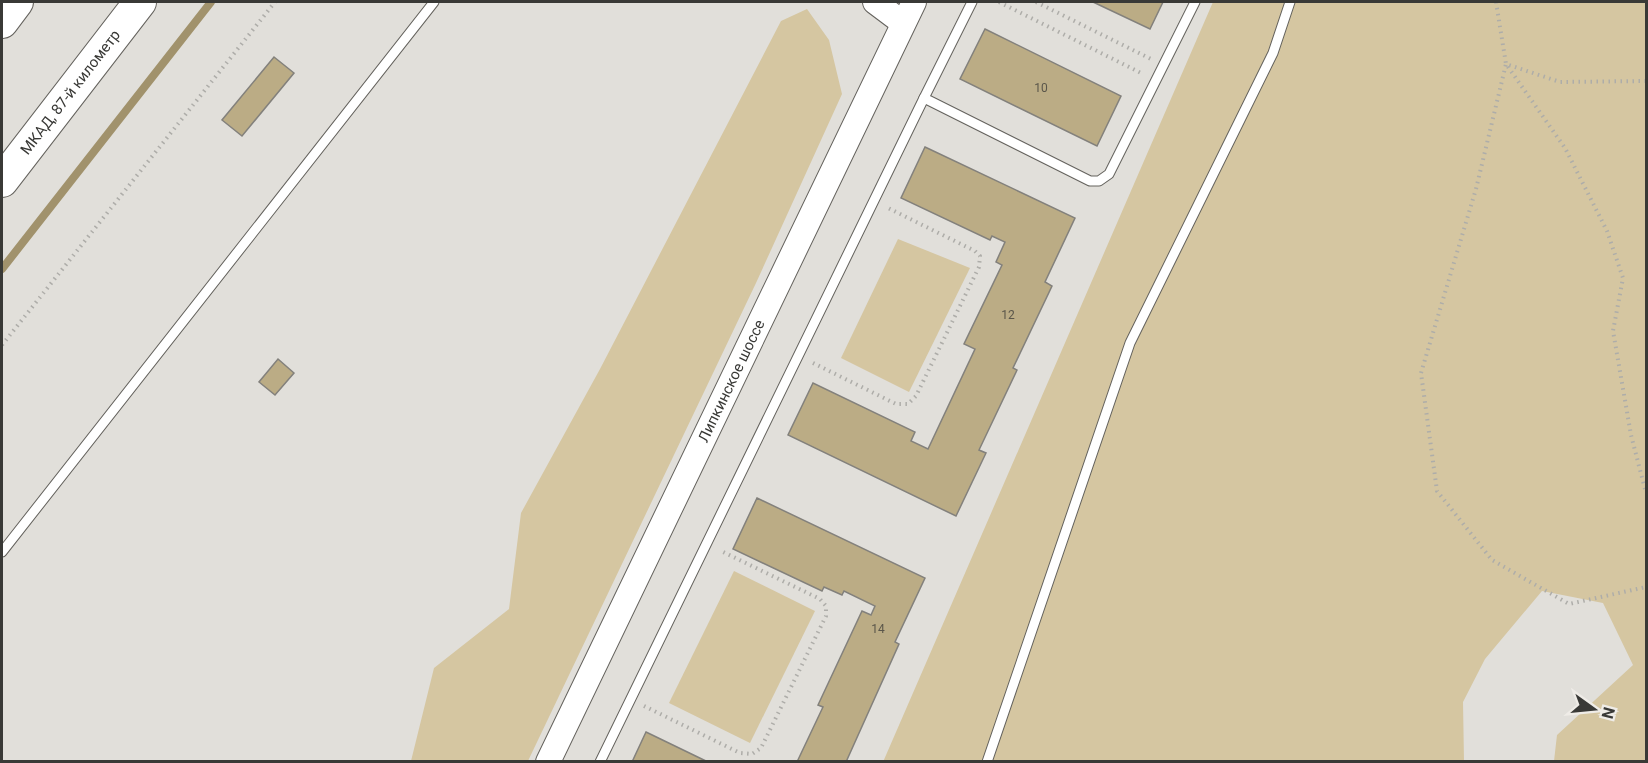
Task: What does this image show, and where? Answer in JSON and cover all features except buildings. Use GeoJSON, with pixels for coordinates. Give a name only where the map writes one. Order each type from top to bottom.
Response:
{"type":"FeatureCollection","features":[{"type":"Feature","properties":{"kind":"highway"},"geometry":{"type":"LineString","coordinates":[[2,22],[17,2]]}},
{"type":"Feature","properties":{"kind":"highway","name":"МКАД, 87-й километр"},"geometry":{"type":"LineString","coordinates":[[2,181],[140,2]]}},
{"type":"Feature","properties":{"kind":"street"},"geometry":{"type":"LineString","coordinates":[[875,2],[903,23]]}},
{"type":"Feature","properties":{"kind":"street","name":"Липкинское шоссе"},"geometry":{"type":"LineString","coordinates":[[548,762],[878,81],[914,2]]}},
{"type":"Feature","properties":{"kind":"lane"},"geometry":{"type":"LineString","coordinates":[[2,552],[434,2]]}},
{"type":"Feature","properties":{"kind":"lane"},"geometry":{"type":"LineString","coordinates":[[600,762],[972,2]]}},
{"type":"Feature","properties":{"kind":"lane"},"geometry":{"type":"LineString","coordinates":[[924,98],[1090,181],[1099,181],[1109,174],[1195,2]]}},
{"type":"Feature","properties":{"kind":"lane"},"geometry":{"type":"LineString","coordinates":[[987,762],[1130,343],[1273,53],[1290,2]]}},
{"type":"Feature","properties":{"kind":"path"},"geometry":{"type":"LineString","coordinates":[[2,345],[275,2]]}},
{"type":"Feature","properties":{"kind":"path"},"geometry":{"type":"LineString","coordinates":[[999,2],[1156,80]]}},
{"type":"Feature","properties":{"kind":"path"},"geometry":{"type":"LineString","coordinates":[[1036,2],[1163,65]]}},
{"type":"Feature","properties":{"kind":"path"},"geometry":{"type":"LineString","coordinates":[[1496,2],[1506,64],[1476,189],[1420,373],[1437,491],[1492,560],[1569,604],[1647,587]]}},
{"type":"Feature","properties":{"kind":"path"},"geometry":{"type":"LineString","coordinates":[[1506,64],[1560,82],[1647,81]]}},
{"type":"Feature","properties":{"kind":"path"},"geometry":{"type":"LineString","coordinates":[[1506,64],[1565,148],[1607,231],[1623,278],[1613,331],[1632,435],[1647,493]]}},
{"type":"Feature","properties":{"kind":"path"},"geometry":{"type":"LineString","coordinates":[[798,356],[896,404],[908,404],[916,396],[974,278],[979,267],[980,256],[975,251],[874,201]]}},
{"type":"Feature","properties":{"kind":"path"},"geometry":{"type":"LineString","coordinates":[[631,700],[740,753],[752,754],[761,748],[826,616],[826,606],[820,599],[706,544]]}},
{"type":"Feature","properties":{"kind":"shaded area"},"geometry":{"type":"Polygon","coordinates":[[[1213,2],[1646,2],[1646,761],[1554,761],[1557,735],[1633,665],[1603,603],[1542,591],[1485,659],[1463,702],[1464,761],[883,762],[1213,2]]]}},
{"type":"Feature","properties":{"kind":"shaded area"},"geometry":{"type":"Polygon","coordinates":[[[807,9],[829,40],[842,94],[756,283],[528,761],[411,761],[434,668],[509,609],[521,513],[600,369],[781,21],[807,9]]]}},
{"type":"Feature","properties":{"kind":"shaded area"},"geometry":{"type":"Polygon","coordinates":[[[898,239],[970,268],[909,392],[841,358],[898,239]]]}},
{"type":"Feature","properties":{"kind":"shaded area"},"geometry":{"type":"Polygon","coordinates":[[[734,571],[815,611],[750,743],[669,703],[734,571]]]}},
{"type":"Feature","properties":{"kind":"waterway"},"geometry":{"type":"LineString","coordinates":[[2,269],[211,2]]}}]}
